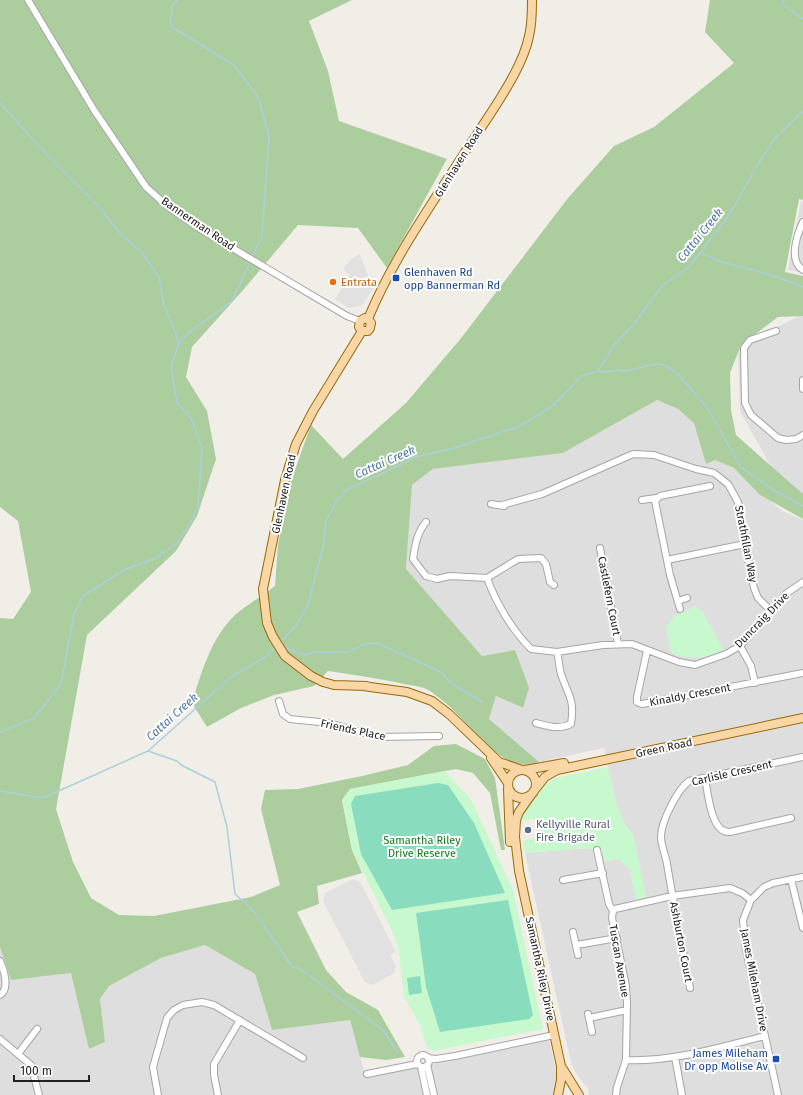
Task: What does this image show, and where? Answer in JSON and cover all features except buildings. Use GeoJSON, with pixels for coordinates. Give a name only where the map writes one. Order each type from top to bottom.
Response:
{"type":"FeatureCollection","features":[{"type":"Feature","properties":{"kind":"main road","name":"Glenhaven Road"},"geometry":{"type":"LineString","coordinates":[[524,770],[499,762],[449,714],[432,700],[407,692],[367,686],[334,685],[323,682],[285,656],[274,634],[268,606],[270,555],[285,480],[296,444],[313,411],[362,330],[368,331],[370,328],[371,323],[364,320],[408,243],[501,96],[522,57],[529,37],[532,0]]}},
{"type":"Feature","properties":{"kind":"main road","name":"Green Road"},"geometry":{"type":"LineString","coordinates":[[524,770],[803,713]]}},
{"type":"Feature","properties":{"kind":"main road","name":"Green Road"},"geometry":{"type":"LineString","coordinates":[[532,793],[545,777],[557,770],[803,718]]}},
{"type":"Feature","properties":{"kind":"main road","name":"Glenhaven Road"},"geometry":{"type":"LineString","coordinates":[[486,751],[508,786]]}},
{"type":"Feature","properties":{"kind":"main road"},"geometry":{"type":"LineString","coordinates":[[524,770],[530,772],[535,780],[532,793],[526,798],[518,798],[511,793],[508,786],[512,774],[524,770]]}},
{"type":"Feature","properties":{"kind":"main road","name":"Samantha Riley Drive"},"geometry":{"type":"LineString","coordinates":[[508,786],[509,836],[520,871]]}},
{"type":"Feature","properties":{"kind":"main road","name":"Samantha Riley Drive"},"geometry":{"type":"LineString","coordinates":[[532,793],[519,812],[515,829],[520,871],[561,1066],[559,1093]]}},
{"type":"Feature","properties":{"kind":"main road","name":"Samantha Riley Drive"},"geometry":{"type":"LineString","coordinates":[[561,1066],[578,1092]]}},
{"type":"Feature","properties":{"kind":"main road","name":"Samantha Riley Drive"},"geometry":{"type":"LineString","coordinates":[[559,1093],[567,1086],[578,1092]]}},
{"type":"Feature","properties":{"kind":"street","name":"Bannerman Road"},"geometry":{"type":"LineString","coordinates":[[28,0],[99,116],[138,176],[156,196],[197,227],[347,316],[364,320]]}},
{"type":"Feature","properties":{"kind":"street"},"geometry":{"type":"LineString","coordinates":[[803,222],[795,244],[796,262],[803,270]]}},
{"type":"Feature","properties":{"kind":"street"},"geometry":{"type":"LineString","coordinates":[[776,331],[750,340],[744,348],[745,403],[751,414],[778,438],[786,440],[803,435]]}},
{"type":"Feature","properties":{"kind":"street"},"geometry":{"type":"LineString","coordinates":[[803,380],[803,389]]}},
{"type":"Feature","properties":{"kind":"street","name":"Strathfillan Way"},"geometry":{"type":"LineString","coordinates":[[491,504],[502,505],[542,494],[621,458],[641,453],[654,455],[696,469],[714,473],[728,484],[738,502],[745,544],[756,593],[770,611]]}},
{"type":"Feature","properties":{"kind":"street"},"geometry":{"type":"LineString","coordinates":[[642,500],[710,486]]}},
{"type":"Feature","properties":{"kind":"street"},"geometry":{"type":"LineString","coordinates":[[656,498],[655,504],[666,560],[680,609]]}},
{"type":"Feature","properties":{"kind":"street"},"geometry":{"type":"LineString","coordinates":[[426,522],[420,530],[415,544],[413,559],[426,576],[437,579],[450,576],[487,578],[518,559],[541,558],[546,564],[550,582],[554,585]]}},
{"type":"Feature","properties":{"kind":"street"},"geometry":{"type":"LineString","coordinates":[[666,560],[745,544]]}},
{"type":"Feature","properties":{"kind":"street","name":"Castlefern Court"},"geometry":{"type":"LineString","coordinates":[[600,548],[618,644]]}},
{"type":"Feature","properties":{"kind":"street","name":"Duncraig Drive"},"geometry":{"type":"LineString","coordinates":[[487,578],[492,592],[530,649],[557,652],[618,644],[632,644],[679,662],[695,665],[726,654],[740,646],[787,593],[803,582]]}},
{"type":"Feature","properties":{"kind":"street"},"geometry":{"type":"LineString","coordinates":[[678,601],[687,598]]}},
{"type":"Feature","properties":{"kind":"street"},"geometry":{"type":"LineString","coordinates":[[740,646],[751,666],[755,683],[803,673]]}},
{"type":"Feature","properties":{"kind":"street","name":"Kinaldy Crescent"},"geometry":{"type":"LineString","coordinates":[[647,650],[637,697],[637,702],[642,704],[755,683]]}},
{"type":"Feature","properties":{"kind":"street"},"geometry":{"type":"LineString","coordinates":[[536,723],[555,728],[565,727],[571,724],[573,709],[569,691],[561,674],[557,652]]}},
{"type":"Feature","properties":{"kind":"street","name":"Friends Place"},"geometry":{"type":"LineString","coordinates":[[279,701],[283,714],[290,719],[329,724],[378,737],[439,736]]}},
{"type":"Feature","properties":{"kind":"street","name":"Carlisle Crescent"},"geometry":{"type":"LineString","coordinates":[[672,896],[667,862],[661,839],[663,826],[682,786],[689,781],[803,757]]}},
{"type":"Feature","properties":{"kind":"street"},"geometry":{"type":"LineString","coordinates":[[705,778],[714,820],[719,830],[725,833],[791,818]]}},
{"type":"Feature","properties":{"kind":"street"},"geometry":{"type":"LineString","coordinates":[[597,850],[613,911]]}},
{"type":"Feature","properties":{"kind":"street"},"geometry":{"type":"LineString","coordinates":[[563,880],[603,873]]}},
{"type":"Feature","properties":{"kind":"street","name":"James Mileham Drive"},"geometry":{"type":"LineString","coordinates":[[778,1095],[743,930],[744,916],[751,900],[768,885],[803,876]]}},
{"type":"Feature","properties":{"kind":"street"},"geometry":{"type":"LineString","coordinates":[[791,879],[803,928]]}},
{"type":"Feature","properties":{"kind":"street","name":"Tuscan Avenue"},"geometry":{"type":"LineString","coordinates":[[616,1095],[617,1087],[626,1060],[627,1010],[626,986],[612,918],[615,908],[672,896],[730,888],[742,893],[751,900]]}},
{"type":"Feature","properties":{"kind":"street","name":"Ashburton Court"},"geometry":{"type":"LineString","coordinates":[[672,896],[690,988]]}},
{"type":"Feature","properties":{"kind":"street"},"geometry":{"type":"LineString","coordinates":[[573,932],[578,955]]}},
{"type":"Feature","properties":{"kind":"street"},"geometry":{"type":"LineString","coordinates":[[577,945],[617,938]]}},
{"type":"Feature","properties":{"kind":"street"},"geometry":{"type":"LineString","coordinates":[[0,961],[6,987],[4,992],[0,995]]}},
{"type":"Feature","properties":{"kind":"street"},"geometry":{"type":"LineString","coordinates":[[158,1095],[154,1062],[165,1023],[174,1010],[183,1005],[206,1002],[240,1020],[303,1058]]}},
{"type":"Feature","properties":{"kind":"street"},"geometry":{"type":"LineString","coordinates":[[592,1032],[589,1016],[627,1010]]}},
{"type":"Feature","properties":{"kind":"street"},"geometry":{"type":"LineString","coordinates":[[218,1095],[214,1075],[214,1064],[240,1020]]}},
{"type":"Feature","properties":{"kind":"street"},"geometry":{"type":"LineString","coordinates":[[18,1054],[38,1030]]}},
{"type":"Feature","properties":{"kind":"street"},"geometry":{"type":"LineString","coordinates":[[367,1074],[554,1035]]}},
{"type":"Feature","properties":{"kind":"street"},"geometry":{"type":"LineString","coordinates":[[626,1060],[675,1058],[765,1036]]}},
{"type":"Feature","properties":{"kind":"street"},"geometry":{"type":"LineString","coordinates":[[1,1043],[18,1054],[33,1068],[39,1095]]}},
{"type":"Feature","properties":{"kind":"street"},"geometry":{"type":"LineString","coordinates":[[675,1058],[682,1095]]}},
{"type":"Feature","properties":{"kind":"street"},"geometry":{"type":"LineString","coordinates":[[423,1063],[427,1095]]}},
{"type":"Feature","properties":{"kind":"street"},"geometry":{"type":"LineString","coordinates":[[423,1063],[434,1095]]}},
{"type":"Feature","properties":{"kind":"shaded area"},"geometry":{"type":"Polygon","coordinates":[[[801,201],[803,202],[803,273],[788,270],[801,201]]]}},
{"type":"Feature","properties":{"kind":"shaded area"},"geometry":{"type":"Polygon","coordinates":[[[360,254],[373,289],[362,305],[349,308],[335,299],[350,275],[343,269],[351,259],[360,254]]]}},
{"type":"Feature","properties":{"kind":"shaded area"},"geometry":{"type":"Polygon","coordinates":[[[803,314],[803,497],[780,483],[740,411],[738,347],[803,314]]]}},
{"type":"Feature","properties":{"kind":"shaded area"},"geometry":{"type":"Polygon","coordinates":[[[657,400],[678,409],[695,423],[706,464],[715,460],[734,468],[782,511],[803,520],[803,1095],[589,1095],[588,1089],[574,1070],[570,1058],[525,853],[588,848],[619,859],[630,870],[636,900],[634,837],[623,821],[616,802],[604,748],[539,762],[489,719],[496,696],[522,708],[515,650],[482,656],[406,569],[412,485],[433,469],[563,453],[657,400]]]}},
{"type":"Feature","properties":{"kind":"shaded area"},"geometry":{"type":"Polygon","coordinates":[[[353,879],[360,882],[396,952],[390,955],[396,967],[394,973],[373,985],[365,982],[323,901],[325,893],[353,879]]]}},
{"type":"Feature","properties":{"kind":"shaded area"},"geometry":{"type":"Polygon","coordinates":[[[0,945],[13,979],[71,973],[105,1042],[100,999],[109,986],[161,958],[205,945],[255,974],[272,1030],[350,1020],[366,1078],[549,1039],[561,1095],[0,1095],[0,945]]]}},
{"type":"Feature","properties":{"kind":"green space"},"geometry":{"type":"Polygon","coordinates":[[[0,0],[352,0],[309,21],[328,71],[339,121],[447,159],[387,268],[358,228],[298,225],[244,289],[192,347],[186,377],[207,411],[216,459],[197,516],[176,551],[87,635],[56,809],[73,862],[91,898],[119,915],[154,916],[251,897],[280,885],[261,809],[265,790],[298,789],[408,765],[434,746],[456,744],[485,759],[495,778],[505,850],[501,850],[490,793],[473,773],[456,769],[350,789],[342,800],[352,850],[362,873],[317,886],[319,904],[297,912],[326,970],[346,992],[378,1010],[405,1057],[386,1060],[360,1057],[350,1020],[272,1030],[255,974],[205,945],[161,958],[109,986],[100,999],[105,1042],[89,1049],[71,973],[11,980],[0,947],[0,618],[13,619],[31,592],[18,521],[0,507],[0,0]]]}},
{"type":"Feature","properties":{"kind":"green space"},"geometry":{"type":"Polygon","coordinates":[[[710,0],[803,0],[803,200],[799,199],[785,272],[803,276],[803,316],[778,317],[741,345],[730,373],[731,410],[736,435],[803,494],[803,519],[760,495],[734,468],[715,460],[706,464],[694,423],[678,409],[657,400],[563,453],[433,469],[412,485],[406,569],[482,656],[515,650],[529,688],[523,708],[496,696],[489,719],[539,762],[527,765],[515,763],[503,758],[492,750],[449,706],[430,691],[417,686],[328,671],[314,686],[274,695],[241,708],[207,727],[192,703],[199,680],[213,645],[227,624],[240,611],[275,586],[278,545],[290,484],[311,425],[343,459],[406,403],[462,337],[568,198],[614,146],[654,127],[734,63],[705,32],[710,0]]]}},
{"type":"Feature","properties":{"kind":"green space"},"geometry":{"type":"Polygon","coordinates":[[[695,606],[703,612],[723,649],[718,653],[707,657],[676,656],[670,650],[666,627],[674,616],[695,606]]]}},
{"type":"Feature","properties":{"kind":"green space"},"geometry":{"type":"Polygon","coordinates":[[[608,767],[616,802],[623,821],[634,837],[646,897],[636,900],[630,870],[619,859],[605,862],[603,853],[588,848],[525,853],[523,841],[538,837],[534,819],[521,821],[526,805],[536,797],[539,790],[555,778],[608,767]]]}},
{"type":"Feature","properties":{"kind":"green space","name":"Samantha Riley Drive Reserve"},"geometry":{"type":"Polygon","coordinates":[[[445,771],[472,801],[513,890],[543,1029],[433,1051],[426,1046],[420,1025],[404,997],[399,953],[394,935],[352,850],[342,800],[350,789],[445,771]]]}},
{"type":"Feature","properties":{"kind":"green space"},"geometry":{"type":"Polygon","coordinates":[[[438,783],[448,785],[474,823],[505,893],[392,910],[361,854],[351,804],[355,796],[438,783]]]}},
{"type":"Feature","properties":{"kind":"green space"},"geometry":{"type":"Polygon","coordinates":[[[508,900],[533,1015],[529,1019],[440,1032],[426,987],[416,913],[508,900]]]}},
{"type":"Feature","properties":{"kind":"green space"},"geometry":{"type":"Polygon","coordinates":[[[420,976],[422,993],[409,995],[407,978],[420,976]]]}},
{"type":"Feature","properties":{"kind":"waterway"},"geometry":{"type":"LineString","coordinates":[[177,0],[172,6],[170,26],[234,65],[258,97],[269,136],[262,236],[252,257]]}},
{"type":"Feature","properties":{"kind":"waterway","name":"Cattai Creek"},"geometry":{"type":"LineString","coordinates":[[783,0],[783,5],[803,19]]}},
{"type":"Feature","properties":{"kind":"waterway"},"geometry":{"type":"LineString","coordinates":[[0,103],[36,143],[98,206],[119,232],[144,255],[159,277],[164,305],[179,342]]}},
{"type":"Feature","properties":{"kind":"waterway","name":"Cattai Creek"},"geometry":{"type":"LineString","coordinates":[[280,642],[296,626],[308,605],[323,547],[326,521],[337,500],[348,489],[412,458],[454,448],[522,425],[555,404],[581,376],[598,371],[613,346],[633,325],[662,286],[690,266],[730,214],[758,164],[776,137],[803,111]]}},
{"type":"Feature","properties":{"kind":"waterway"},"geometry":{"type":"LineString","coordinates":[[701,253],[722,262],[772,275],[803,287]]}},
{"type":"Feature","properties":{"kind":"waterway"},"geometry":{"type":"LineString","coordinates":[[0,732],[34,718],[61,684],[74,614],[83,596],[124,570],[156,558],[176,544],[191,522],[198,506],[202,448],[191,418],[177,403],[171,367],[179,342],[195,328],[232,301],[251,260]]}},
{"type":"Feature","properties":{"kind":"waterway"},"geometry":{"type":"LineString","coordinates":[[598,371],[626,371],[656,364],[664,365],[677,373],[706,406],[741,467],[772,489],[803,506]]}},
{"type":"Feature","properties":{"kind":"waterway"},"geometry":{"type":"LineString","coordinates":[[283,647],[305,655],[315,652],[347,652],[369,643],[379,644],[441,672],[451,683],[482,702]]}},
{"type":"Feature","properties":{"kind":"waterway","name":"Cattai Creek"},"geometry":{"type":"LineString","coordinates":[[0,791],[43,798],[148,751],[230,678],[268,655],[276,647]]}},
{"type":"Feature","properties":{"kind":"waterway"},"geometry":{"type":"LineString","coordinates":[[148,751],[177,761],[181,765],[215,782],[227,827],[235,894],[253,910],[292,967],[299,968],[383,1030],[397,1052]]}},
{"type":"Feature","properties":{"kind":"place","name":"Glenhaven Rd opp Bannerman Rd"},"geometry":{"type":"Point","coordinates":[396,278]}},
{"type":"Feature","properties":{"kind":"place","name":"Entrata"},"geometry":{"type":"Point","coordinates":[333,282]}},
{"type":"Feature","properties":{"kind":"place","name":"Kellyville Rural Fire Brigade"},"geometry":{"type":"Point","coordinates":[528,830]}},
{"type":"Feature","properties":{"kind":"place","name":"James Mileham Dr opp Molise Av"},"geometry":{"type":"Point","coordinates":[776,1059]}}]}
